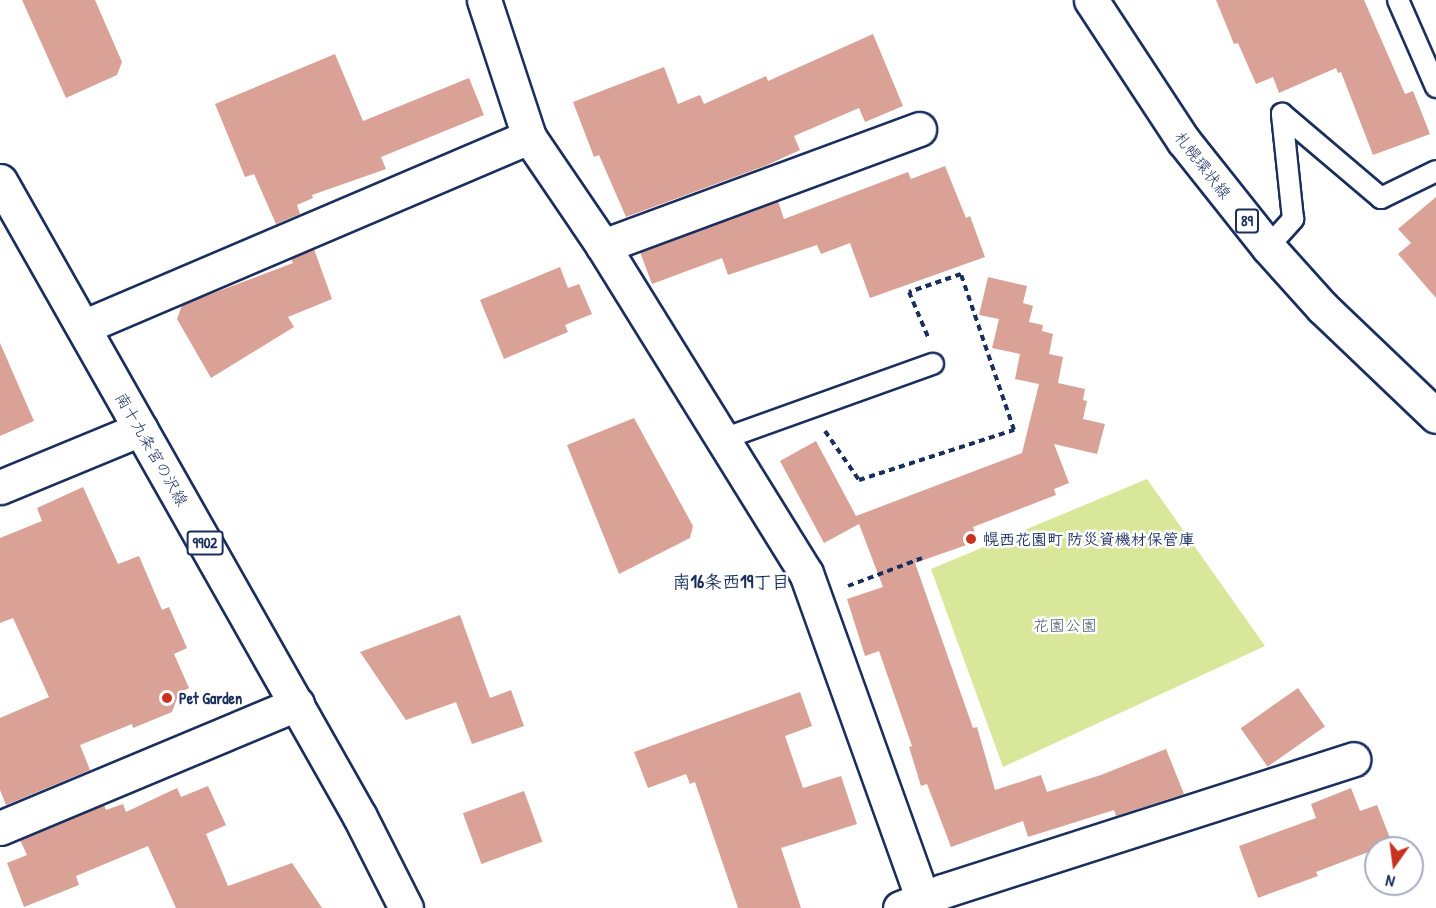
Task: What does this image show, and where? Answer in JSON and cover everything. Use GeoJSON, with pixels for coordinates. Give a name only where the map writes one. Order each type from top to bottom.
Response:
{"type":"FeatureCollection","features":[{"type":"Feature","properties":{"kind":"street"},"geometry":{"type":"LineString","coordinates":[[484,0],[529,137],[603,246],[806,573],[916,905],[1353,759]]}},
{"type":"Feature","properties":{"kind":"street","name":"札幌環状線"},"geometry":{"type":"LineString","coordinates":[[1091,0],[1183,140],[1268,247],[1323,308],[1436,416]]}},
{"type":"Feature","properties":{"kind":"street"},"geometry":{"type":"LineString","coordinates":[[603,246],[919,129]]}},
{"type":"Feature","properties":{"kind":"street"},"geometry":{"type":"LineString","coordinates":[[83,327],[529,137]]}},
{"type":"Feature","properties":{"kind":"street","name":"南十九条宮の沢線"},"geometry":{"type":"LineString","coordinates":[[0,181],[297,704],[360,817],[406,908]]}},
{"type":"Feature","properties":{"kind":"street"},"geometry":{"type":"LineString","coordinates":[[0,487],[141,429]]}},
{"type":"Feature","properties":{"kind":"street"},"geometry":{"type":"LineString","coordinates":[[0,828],[297,704]]}},
{"type":"Feature","properties":{"kind":"lane"},"geometry":{"type":"LineString","coordinates":[[1398,0],[1436,87]]}},
{"type":"Feature","properties":{"kind":"lane"},"geometry":{"type":"LineString","coordinates":[[1268,247],[1293,219],[1282,114],[1381,198],[1436,171]]}},
{"type":"Feature","properties":{"kind":"lane"},"geometry":{"type":"LineString","coordinates":[[723,439],[933,364]]}},
{"type":"Feature","properties":{"kind":"path"},"geometry":{"type":"LineString","coordinates":[[844,588],[922,558]]}},
{"type":"Feature","properties":{"kind":"green space","name":"花園公園"},"geometry":{"type":"Polygon","coordinates":[[[1147,479],[1265,646],[1003,767],[931,569],[1147,479]]]}},
{"type":"Feature","properties":{"kind":"building"},"geometry":{"type":"Polygon","coordinates":[[[22,0],[95,0],[122,62],[117,75],[66,98],[22,0]]]}},
{"type":"Feature","properties":{"kind":"building"},"geometry":{"type":"Polygon","coordinates":[[[1216,0],[1364,0],[1405,94],[1413,91],[1430,134],[1373,155],[1341,72],[1338,73],[1336,68],[1279,93],[1273,77],[1256,84],[1238,43],[1234,44],[1216,0]]]}},
{"type":"Feature","properties":{"kind":"building"},"geometry":{"type":"Polygon","coordinates":[[[873,34],[903,106],[865,122],[859,108],[794,136],[800,150],[765,166],[626,217],[599,155],[594,157],[573,102],[664,67],[678,104],[700,95],[704,104],[766,76],[768,81],[873,34]]]}},
{"type":"Feature","properties":{"kind":"building"},"geometry":{"type":"Polygon","coordinates":[[[335,54],[363,121],[469,78],[484,115],[381,157],[386,169],[312,195],[313,198],[297,205],[300,214],[276,224],[254,174],[245,177],[215,104],[335,54]]]}},
{"type":"Feature","properties":{"kind":"building"},"geometry":{"type":"Polygon","coordinates":[[[945,166],[966,218],[970,216],[985,257],[870,298],[850,243],[821,254],[817,245],[728,275],[722,258],[652,284],[640,252],[778,201],[784,219],[908,172],[911,179],[945,166]]]}},
{"type":"Feature","properties":{"kind":"building"},"geometry":{"type":"Polygon","coordinates":[[[1436,197],[1436,298],[1398,254],[1411,243],[1398,229],[1436,197]]]}},
{"type":"Feature","properties":{"kind":"building"},"geometry":{"type":"Polygon","coordinates":[[[314,249],[332,299],[288,317],[294,327],[211,378],[177,319],[182,305],[293,263],[291,259],[314,249]]]}},
{"type":"Feature","properties":{"kind":"building"},"geometry":{"type":"Polygon","coordinates":[[[560,267],[568,288],[579,284],[592,314],[565,325],[568,332],[504,359],[480,300],[560,267]]]}},
{"type":"Feature","properties":{"kind":"building"},"geometry":{"type":"Polygon","coordinates":[[[988,277],[1027,286],[1023,303],[1033,306],[1029,322],[1043,325],[1042,331],[1053,334],[1049,354],[1063,357],[1058,383],[1085,389],[1083,400],[1087,401],[1083,419],[1105,424],[1097,454],[1054,444],[1069,483],[1054,489],[1056,495],[973,527],[978,541],[915,563],[973,728],[977,727],[995,790],[1041,775],[1047,792],[1101,775],[1166,749],[1184,794],[1116,816],[1114,810],[1028,837],[1023,821],[951,847],[927,784],[921,786],[909,747],[912,746],[879,651],[865,656],[847,599],[883,587],[859,524],[824,543],[780,461],[816,441],[856,516],[1022,453],[1039,384],[1015,379],[1020,354],[992,348],[999,319],[979,315],[988,277]]]}},
{"type":"Feature","properties":{"kind":"building"},"geometry":{"type":"Polygon","coordinates":[[[0,343],[34,421],[0,436],[0,343]]]}},
{"type":"Feature","properties":{"kind":"building"},"geometry":{"type":"Polygon","coordinates":[[[634,418],[693,526],[690,538],[619,574],[567,445],[634,418]]]}},
{"type":"Feature","properties":{"kind":"building"},"geometry":{"type":"Polygon","coordinates":[[[83,487],[118,564],[139,556],[162,610],[169,607],[187,648],[174,654],[189,688],[179,693],[172,712],[133,728],[132,724],[80,745],[90,770],[6,805],[0,790],[0,718],[49,697],[13,618],[0,623],[0,538],[42,521],[37,508],[83,487]]]}},
{"type":"Feature","properties":{"kind":"building"},"geometry":{"type":"Polygon","coordinates":[[[460,615],[490,698],[511,690],[524,726],[472,744],[456,702],[406,720],[360,652],[460,615]]]}},
{"type":"Feature","properties":{"kind":"building"},"geometry":{"type":"Polygon","coordinates":[[[1298,688],[1325,727],[1268,767],[1241,728],[1298,688]]]}},
{"type":"Feature","properties":{"kind":"building"},"geometry":{"type":"Polygon","coordinates":[[[800,692],[812,726],[785,736],[803,788],[841,776],[857,824],[781,848],[801,908],[738,908],[695,782],[690,784],[686,774],[648,788],[634,752],[800,692]]]}},
{"type":"Feature","properties":{"kind":"building"},"geometry":{"type":"Polygon","coordinates":[[[208,786],[226,825],[206,834],[228,886],[292,863],[322,908],[176,908],[148,846],[76,876],[79,885],[24,907],[7,863],[27,855],[20,840],[104,805],[106,810],[123,804],[126,812],[177,788],[181,797],[208,786]]]}},
{"type":"Feature","properties":{"kind":"building"},"geometry":{"type":"Polygon","coordinates":[[[1351,788],[1360,811],[1377,805],[1389,836],[1364,836],[1364,854],[1316,872],[1318,876],[1258,898],[1239,846],[1316,818],[1311,804],[1351,788]]]}},
{"type":"Feature","properties":{"kind":"building"},"geometry":{"type":"Polygon","coordinates":[[[524,791],[542,842],[481,864],[463,813],[524,791]]]}},
{"type":"Feature","properties":{"kind":"place","name":"幌西花園町 防災資機材保管庫"},"geometry":{"type":"Point","coordinates":[971,539]}},
{"type":"Feature","properties":{"kind":"place","name":"Pet Garden"},"geometry":{"type":"Point","coordinates":[167,698]}},
{"type":"Feature","properties":{"kind":"district","name":"南16条西19丁目"},"geometry":{"type":"Point","coordinates":[731,582]}}]}
